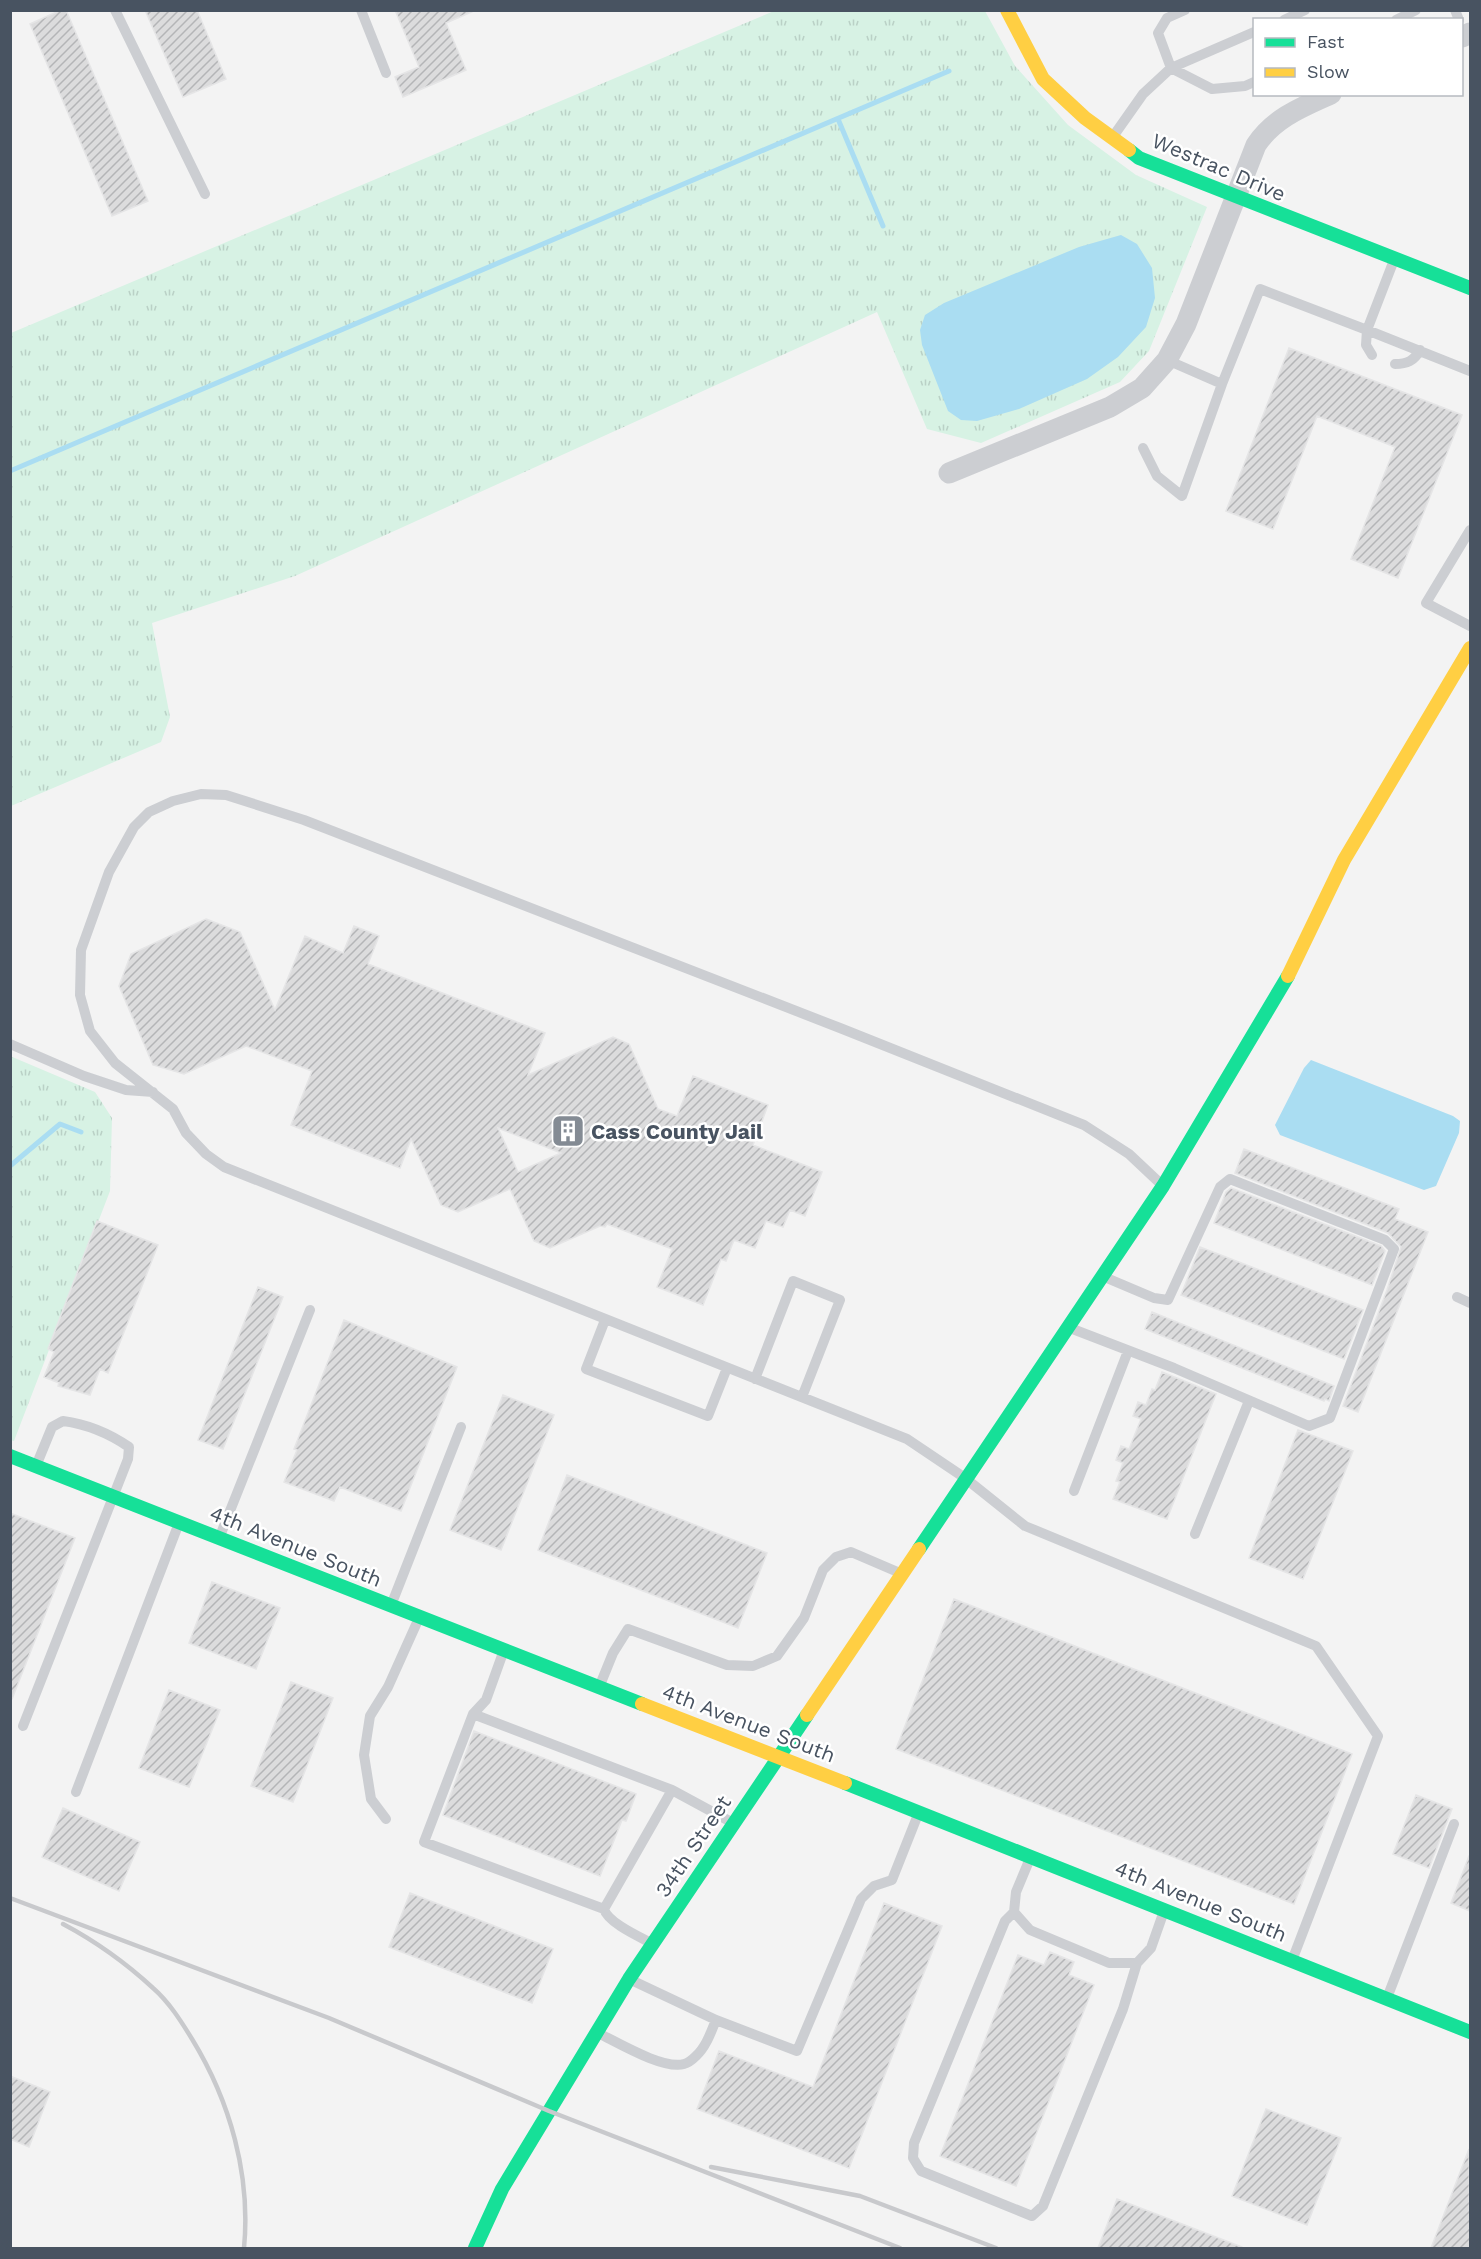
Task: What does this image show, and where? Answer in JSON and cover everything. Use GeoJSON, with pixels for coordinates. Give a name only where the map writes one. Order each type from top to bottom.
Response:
{"type":"FeatureCollection","features":[{"type":"Feature","properties":{"kind":"street","name":"Westrac Drive"},"geometry":{"type":"LineString","coordinates":[[1007,10],[1043,79],[1085,118],[1139,158],[1470,288]]}},
{"type":"Feature","properties":{"kind":"street"},"geometry":{"type":"LineString","coordinates":[[949,472],[1110,407],[1142,388],[1167,360],[1186,324],[1256,145],[1265,131],[1299,108],[1327,96]]}},
{"type":"Feature","properties":{"kind":"street","name":"34th Street"},"geometry":{"type":"LineString","coordinates":[[475,2248],[502,2189],[629,1979],[1163,1186],[1300,954],[1344,860],[1470,648]]}},
{"type":"Feature","properties":{"kind":"street","name":"4th Avenue South"},"geometry":{"type":"LineString","coordinates":[[10,1456],[1031,1856],[1470,2032]]}},
{"type":"Feature","properties":{"kind":"lane"},"geometry":{"type":"LineString","coordinates":[[115,10],[205,194]]}},
{"type":"Feature","properties":{"kind":"lane"},"geometry":{"type":"LineString","coordinates":[[361,10],[386,73]]}},
{"type":"Feature","properties":{"kind":"lane"},"geometry":{"type":"LineString","coordinates":[[1185,10],[1167,18],[1158,33],[1171,68],[1212,89],[1245,86],[1253,82]]}},
{"type":"Feature","properties":{"kind":"lane"},"geometry":{"type":"LineString","coordinates":[[1288,18],[1305,10]]}},
{"type":"Feature","properties":{"kind":"lane"},"geometry":{"type":"LineString","coordinates":[[1400,18],[1416,10]]}},
{"type":"Feature","properties":{"kind":"lane"},"geometry":{"type":"LineString","coordinates":[[1112,138],[1143,94],[1171,68],[1253,32]]}},
{"type":"Feature","properties":{"kind":"lane"},"geometry":{"type":"LineString","coordinates":[[1372,355],[1366,345],[1367,330],[1395,259]]}},
{"type":"Feature","properties":{"kind":"lane"},"geometry":{"type":"LineString","coordinates":[[1143,448],[1157,476],[1182,496],[1222,384],[1260,289],[1470,371]]}},
{"type":"Feature","properties":{"kind":"lane"},"geometry":{"type":"LineString","coordinates":[[1395,364],[1406,364],[1416,357],[1420,350]]}},
{"type":"Feature","properties":{"kind":"lane"},"geometry":{"type":"LineString","coordinates":[[1167,360],[1222,384]]}},
{"type":"Feature","properties":{"kind":"lane"},"geometry":{"type":"LineString","coordinates":[[1470,530],[1426,603],[1470,626]]}},
{"type":"Feature","properties":{"kind":"lane"},"geometry":{"type":"LineString","coordinates":[[1163,1186],[1130,1154],[1084,1125],[476,886],[271,808],[226,795],[201,794],[173,801],[149,812],[134,827],[109,872],[81,950],[80,995],[90,1031],[115,1063],[173,1109],[186,1133],[206,1154],[224,1167],[908,1439],[965,1478],[1024,1526],[1316,1646],[1359,1705],[1378,1736],[1292,1960]]}},
{"type":"Feature","properties":{"kind":"lane"},"geometry":{"type":"LineString","coordinates":[[10,1044],[84,1076],[126,1090],[153,1092]]}},
{"type":"Feature","properties":{"kind":"lane"},"geometry":{"type":"LineString","coordinates":[[1067,1327],[1309,1426],[1330,1418],[1394,1249],[1385,1240],[1230,1179],[1220,1187],[1168,1299],[1154,1298],[1102,1276]]}},
{"type":"Feature","properties":{"kind":"lane"},"geometry":{"type":"LineString","coordinates":[[755,1379],[793,1281],[840,1300],[802,1397]]}},
{"type":"Feature","properties":{"kind":"lane"},"geometry":{"type":"LineString","coordinates":[[1457,1298],[1470,1303]]}},
{"type":"Feature","properties":{"kind":"lane"},"geometry":{"type":"LineString","coordinates":[[219,1539],[310,1310]]}},
{"type":"Feature","properties":{"kind":"lane"},"geometry":{"type":"LineString","coordinates":[[605,1320],[586,1369],[708,1416],[727,1368]]}},
{"type":"Feature","properties":{"kind":"lane"},"geometry":{"type":"LineString","coordinates":[[1074,1491],[1128,1351]]}},
{"type":"Feature","properties":{"kind":"lane"},"geometry":{"type":"LineString","coordinates":[[1195,1534],[1249,1401]]}},
{"type":"Feature","properties":{"kind":"lane"},"geometry":{"type":"LineString","coordinates":[[23,1726],[128,1459],[129,1447],[118,1439],[77,1423],[63,1421],[52,1427],[36,1466]]}},
{"type":"Feature","properties":{"kind":"lane"},"geometry":{"type":"LineString","coordinates":[[391,1606],[461,1427]]}},
{"type":"Feature","properties":{"kind":"lane"},"geometry":{"type":"LineString","coordinates":[[76,1792],[111,1706],[179,1523]]}},
{"type":"Feature","properties":{"kind":"lane"},"geometry":{"type":"LineString","coordinates":[[599,1687],[613,1653],[628,1629],[727,1665],[753,1666],[777,1656],[804,1618],[823,1570],[836,1557],[851,1552],[901,1574]]}},
{"type":"Feature","properties":{"kind":"lane"},"geometry":{"type":"LineString","coordinates":[[386,1819],[371,1799],[365,1766],[364,1755],[370,1716],[388,1687],[419,1617]]}},
{"type":"Feature","properties":{"kind":"lane"},"geometry":{"type":"LineString","coordinates":[[504,1650],[486,1700],[474,1714],[424,1842],[604,1909],[606,1914],[622,1926],[653,1944]]}},
{"type":"Feature","properties":{"kind":"lane"},"geometry":{"type":"LineString","coordinates":[[474,1714],[672,1790],[734,1824]]}},
{"type":"Feature","properties":{"kind":"lane"},"geometry":{"type":"LineString","coordinates":[[604,1909],[672,1790]]}},
{"type":"Feature","properties":{"kind":"lane"},"geometry":{"type":"LineString","coordinates":[[629,1979],[716,2020],[797,2052],[861,1899],[874,1886],[892,1880],[919,1812]]}},
{"type":"Feature","properties":{"kind":"lane"},"geometry":{"type":"LineString","coordinates":[[1387,1998],[1454,1824]]}},
{"type":"Feature","properties":{"kind":"lane"},"geometry":{"type":"LineString","coordinates":[[1031,1856],[1016,1892],[1014,1912],[1005,1921],[914,2143],[913,2158],[921,2171],[1032,2216],[1043,2206],[1123,2009],[1137,1963],[1151,1948],[1165,1909]]}},
{"type":"Feature","properties":{"kind":"lane"},"geometry":{"type":"LineString","coordinates":[[1014,1912],[1029,1930],[1069,1947],[1109,1963],[1137,1963]]}},
{"type":"Feature","properties":{"kind":"lane"},"geometry":{"type":"LineString","coordinates":[[597,2032],[639,2054],[662,2062],[684,2064],[697,2056],[716,2020]]}},
{"type":"Feature","properties":{"kind":"green space"},"geometry":{"type":"Polygon","coordinates":[[[774,11],[985,11],[1015,66],[1068,125],[1136,175],[1207,207],[1149,351],[1120,382],[981,443],[927,429],[877,312],[295,576],[152,623],[170,717],[161,742],[11,806],[11,333],[774,11]]]}},
{"type":"Feature","properties":{"kind":"green space"},"geometry":{"type":"Polygon","coordinates":[[[10,1056],[95,1092],[112,1118],[110,1191],[14,1441],[10,1440],[10,1056]]]}},
{"type":"Feature","properties":{"kind":"water"},"geometry":{"type":"Polygon","coordinates":[[[1121,235],[1137,244],[1152,268],[1155,298],[1146,327],[1118,357],[1087,379],[1019,409],[977,421],[961,420],[948,411],[922,345],[920,330],[925,315],[944,303],[1079,247],[1121,235]]]}},
{"type":"Feature","properties":{"kind":"water"},"geometry":{"type":"Polygon","coordinates":[[[1311,1060],[1453,1116],[1460,1121],[1459,1133],[1436,1186],[1424,1190],[1280,1135],[1275,1125],[1304,1068],[1311,1060]]]}},
{"type":"Feature","properties":{"kind":"building"},"geometry":{"type":"Polygon","coordinates":[[[61,10],[66,10],[148,201],[112,216],[30,24],[61,10]]]}},
{"type":"Feature","properties":{"kind":"building"},"geometry":{"type":"Polygon","coordinates":[[[145,10],[197,10],[226,79],[183,97],[145,10]]]}},
{"type":"Feature","properties":{"kind":"building"},"geometry":{"type":"Polygon","coordinates":[[[395,10],[476,10],[446,23],[466,70],[403,97],[395,77],[419,67],[395,10]]]}},
{"type":"Feature","properties":{"kind":"building"},"geometry":{"type":"Polygon","coordinates":[[[1289,348],[1462,415],[1398,578],[1351,559],[1395,447],[1317,416],[1273,529],[1226,511],[1289,348]]]}},
{"type":"Feature","properties":{"kind":"building","name":"Cass County Jail"},"geometry":{"type":"Polygon","coordinates":[[[206,919],[240,932],[275,1010],[305,936],[343,953],[354,926],[379,936],[368,964],[545,1033],[528,1075],[613,1037],[629,1044],[658,1109],[677,1116],[693,1076],[768,1105],[753,1145],[822,1172],[805,1216],[790,1210],[783,1227],[766,1221],[755,1248],[734,1240],[726,1261],[721,1259],[703,1305],[657,1287],[672,1249],[607,1224],[605,1227],[600,1226],[550,1248],[534,1241],[510,1189],[458,1212],[441,1205],[411,1139],[400,1168],[291,1125],[312,1071],[246,1046],[184,1074],[153,1065],[119,986],[131,954],[206,919]],[[498,1128],[518,1172],[561,1153],[498,1128]]]}},
{"type":"Feature","properties":{"kind":"building"},"geometry":{"type":"Polygon","coordinates":[[[1244,1149],[1399,1209],[1395,1219],[1428,1232],[1358,1412],[1343,1406],[1401,1247],[1388,1233],[1235,1173],[1244,1149]]]}},
{"type":"Feature","properties":{"kind":"building"},"geometry":{"type":"Polygon","coordinates":[[[1231,1188],[1381,1246],[1385,1251],[1372,1285],[1214,1223],[1226,1192],[1231,1188]]]}},
{"type":"Feature","properties":{"kind":"building"},"geometry":{"type":"Polygon","coordinates":[[[97,1221],[158,1245],[108,1373],[100,1369],[90,1395],[58,1386],[59,1383],[44,1377],[54,1352],[48,1349],[97,1221]]]}},
{"type":"Feature","properties":{"kind":"building"},"geometry":{"type":"Polygon","coordinates":[[[1200,1247],[1363,1310],[1344,1359],[1181,1295],[1200,1247]]]}},
{"type":"Feature","properties":{"kind":"building"},"geometry":{"type":"Polygon","coordinates":[[[258,1287],[283,1297],[223,1449],[198,1440],[258,1287]]]}},
{"type":"Feature","properties":{"kind":"building"},"geometry":{"type":"Polygon","coordinates":[[[1152,1312],[1334,1386],[1329,1401],[1325,1399],[1324,1401],[1145,1329],[1152,1312]]]}},
{"type":"Feature","properties":{"kind":"building"},"geometry":{"type":"Polygon","coordinates":[[[344,1320],[457,1367],[401,1511],[340,1487],[334,1501],[284,1482],[297,1450],[294,1449],[344,1320]]]}},
{"type":"Feature","properties":{"kind":"building"},"geometry":{"type":"Polygon","coordinates":[[[1162,1372],[1216,1394],[1167,1519],[1113,1499],[1120,1482],[1116,1481],[1123,1463],[1116,1460],[1121,1446],[1129,1449],[1141,1419],[1133,1416],[1138,1402],[1146,1405],[1162,1372]]]}},
{"type":"Feature","properties":{"kind":"building"},"geometry":{"type":"Polygon","coordinates":[[[503,1395],[554,1415],[501,1550],[450,1530],[503,1395]]]}},
{"type":"Feature","properties":{"kind":"building"},"geometry":{"type":"Polygon","coordinates":[[[1298,1430],[1353,1451],[1303,1579],[1249,1558],[1298,1430]]]}},
{"type":"Feature","properties":{"kind":"building"},"geometry":{"type":"Polygon","coordinates":[[[567,1475],[767,1553],[738,1628],[538,1550],[567,1475]]]}},
{"type":"Feature","properties":{"kind":"building"},"geometry":{"type":"Polygon","coordinates":[[[10,1513],[75,1538],[12,1699],[10,1699],[10,1513]]]}},
{"type":"Feature","properties":{"kind":"building"},"geometry":{"type":"Polygon","coordinates":[[[212,1582],[280,1608],[256,1669],[189,1643],[212,1582]]]}},
{"type":"Feature","properties":{"kind":"building"},"geometry":{"type":"Polygon","coordinates":[[[954,1599],[1352,1754],[1294,1904],[896,1749],[954,1599]]]}},
{"type":"Feature","properties":{"kind":"building"},"geometry":{"type":"Polygon","coordinates":[[[291,1682],[333,1698],[293,1802],[251,1786],[291,1682]]]}},
{"type":"Feature","properties":{"kind":"building"},"geometry":{"type":"Polygon","coordinates":[[[169,1690],[220,1710],[189,1787],[139,1768],[169,1690]]]}},
{"type":"Feature","properties":{"kind":"building"},"geometry":{"type":"Polygon","coordinates":[[[474,1731],[636,1794],[626,1821],[622,1820],[600,1876],[443,1815],[474,1731]]]}},
{"type":"Feature","properties":{"kind":"building"},"geometry":{"type":"Polygon","coordinates":[[[1416,1795],[1452,1809],[1429,1868],[1393,1854],[1416,1795]]]}},
{"type":"Feature","properties":{"kind":"building"},"geometry":{"type":"Polygon","coordinates":[[[63,1808],[140,1842],[119,1891],[42,1857],[63,1808]]]}},
{"type":"Feature","properties":{"kind":"building"},"geometry":{"type":"Polygon","coordinates":[[[1470,1856],[1470,1911],[1451,1903],[1470,1856]]]}},
{"type":"Feature","properties":{"kind":"building"},"geometry":{"type":"Polygon","coordinates":[[[410,1893],[553,1949],[532,2003],[389,1947],[410,1893]]]}},
{"type":"Feature","properties":{"kind":"building"},"geometry":{"type":"Polygon","coordinates":[[[884,1903],[942,1926],[849,2168],[697,2109],[719,2051],[813,2087],[884,1903]]]}},
{"type":"Feature","properties":{"kind":"building"},"geometry":{"type":"Polygon","coordinates":[[[1050,1952],[1074,1962],[1069,1975],[1094,1985],[1016,2186],[940,2156],[1018,1955],[1044,1965],[1050,1952]]]}},
{"type":"Feature","properties":{"kind":"building"},"geometry":{"type":"Polygon","coordinates":[[[10,2076],[50,2092],[29,2147],[10,2139],[10,2076]]]}},
{"type":"Feature","properties":{"kind":"building"},"geometry":{"type":"Polygon","coordinates":[[[1266,2109],[1341,2138],[1307,2225],[1232,2196],[1266,2109]]]}},
{"type":"Feature","properties":{"kind":"building"},"geometry":{"type":"Polygon","coordinates":[[[1469,2149],[1470,2248],[1431,2248],[1469,2149]]]}},
{"type":"Feature","properties":{"kind":"building"},"geometry":{"type":"Polygon","coordinates":[[[1117,2199],[1242,2247],[1242,2248],[1098,2248],[1117,2199]]]}},
{"type":"Feature","properties":{"kind":"waterway"},"geometry":{"type":"LineString","coordinates":[[10,471],[949,71]]}},
{"type":"Feature","properties":{"kind":"waterway"},"geometry":{"type":"LineString","coordinates":[[838,119],[883,226]]}},
{"type":"Feature","properties":{"kind":"waterway"},"geometry":{"type":"LineString","coordinates":[[10,1166],[60,1124],[81,1132]]}},
{"type":"Feature","properties":{"kind":"railway"},"geometry":{"type":"LineString","coordinates":[[10,1898],[329,2018],[549,2111],[900,2248]]}},
{"type":"Feature","properties":{"kind":"railway"},"geometry":{"type":"LineString","coordinates":[[63,1924],[110,1953],[159,1993],[192,2039],[217,2088],[235,2139],[244,2193],[244,2248]]}},
{"type":"Feature","properties":{"kind":"railway"},"geometry":{"type":"LineString","coordinates":[[711,2167],[860,2196],[996,2248]]}},
{"type":"Feature","properties":{"kind":"traffic: fast"},"geometry":{"type":"LineString","coordinates":[[1129,150],[1139,158],[1470,288]]}},
{"type":"Feature","properties":{"kind":"traffic: fast"},"geometry":{"type":"LineString","coordinates":[[919,1549],[1163,1186],[1288,976]]}},
{"type":"Feature","properties":{"kind":"traffic: fast"},"geometry":{"type":"LineString","coordinates":[[10,1456],[642,1704]]}},
{"type":"Feature","properties":{"kind":"traffic: fast"},"geometry":{"type":"LineString","coordinates":[[475,2248],[502,2189],[629,1979],[807,1715]]}},
{"type":"Feature","properties":{"kind":"traffic: fast"},"geometry":{"type":"LineString","coordinates":[[845,1783],[1470,2032]]}},
{"type":"Feature","properties":{"kind":"traffic: slow"},"geometry":{"type":"LineString","coordinates":[[1007,10],[1043,79],[1085,118],[1129,150]]}},
{"type":"Feature","properties":{"kind":"traffic: slow"},"geometry":{"type":"LineString","coordinates":[[1288,976],[1344,860],[1470,648]]}},
{"type":"Feature","properties":{"kind":"traffic: slow"},"geometry":{"type":"LineString","coordinates":[[807,1715],[919,1549]]}},
{"type":"Feature","properties":{"kind":"traffic: slow"},"geometry":{"type":"LineString","coordinates":[[642,1704],[845,1783]]}},
{"type":"Feature","properties":{"kind":"place","name":"Cass County Jail"},"geometry":{"type":"Point","coordinates":[568,1131]}}]}
